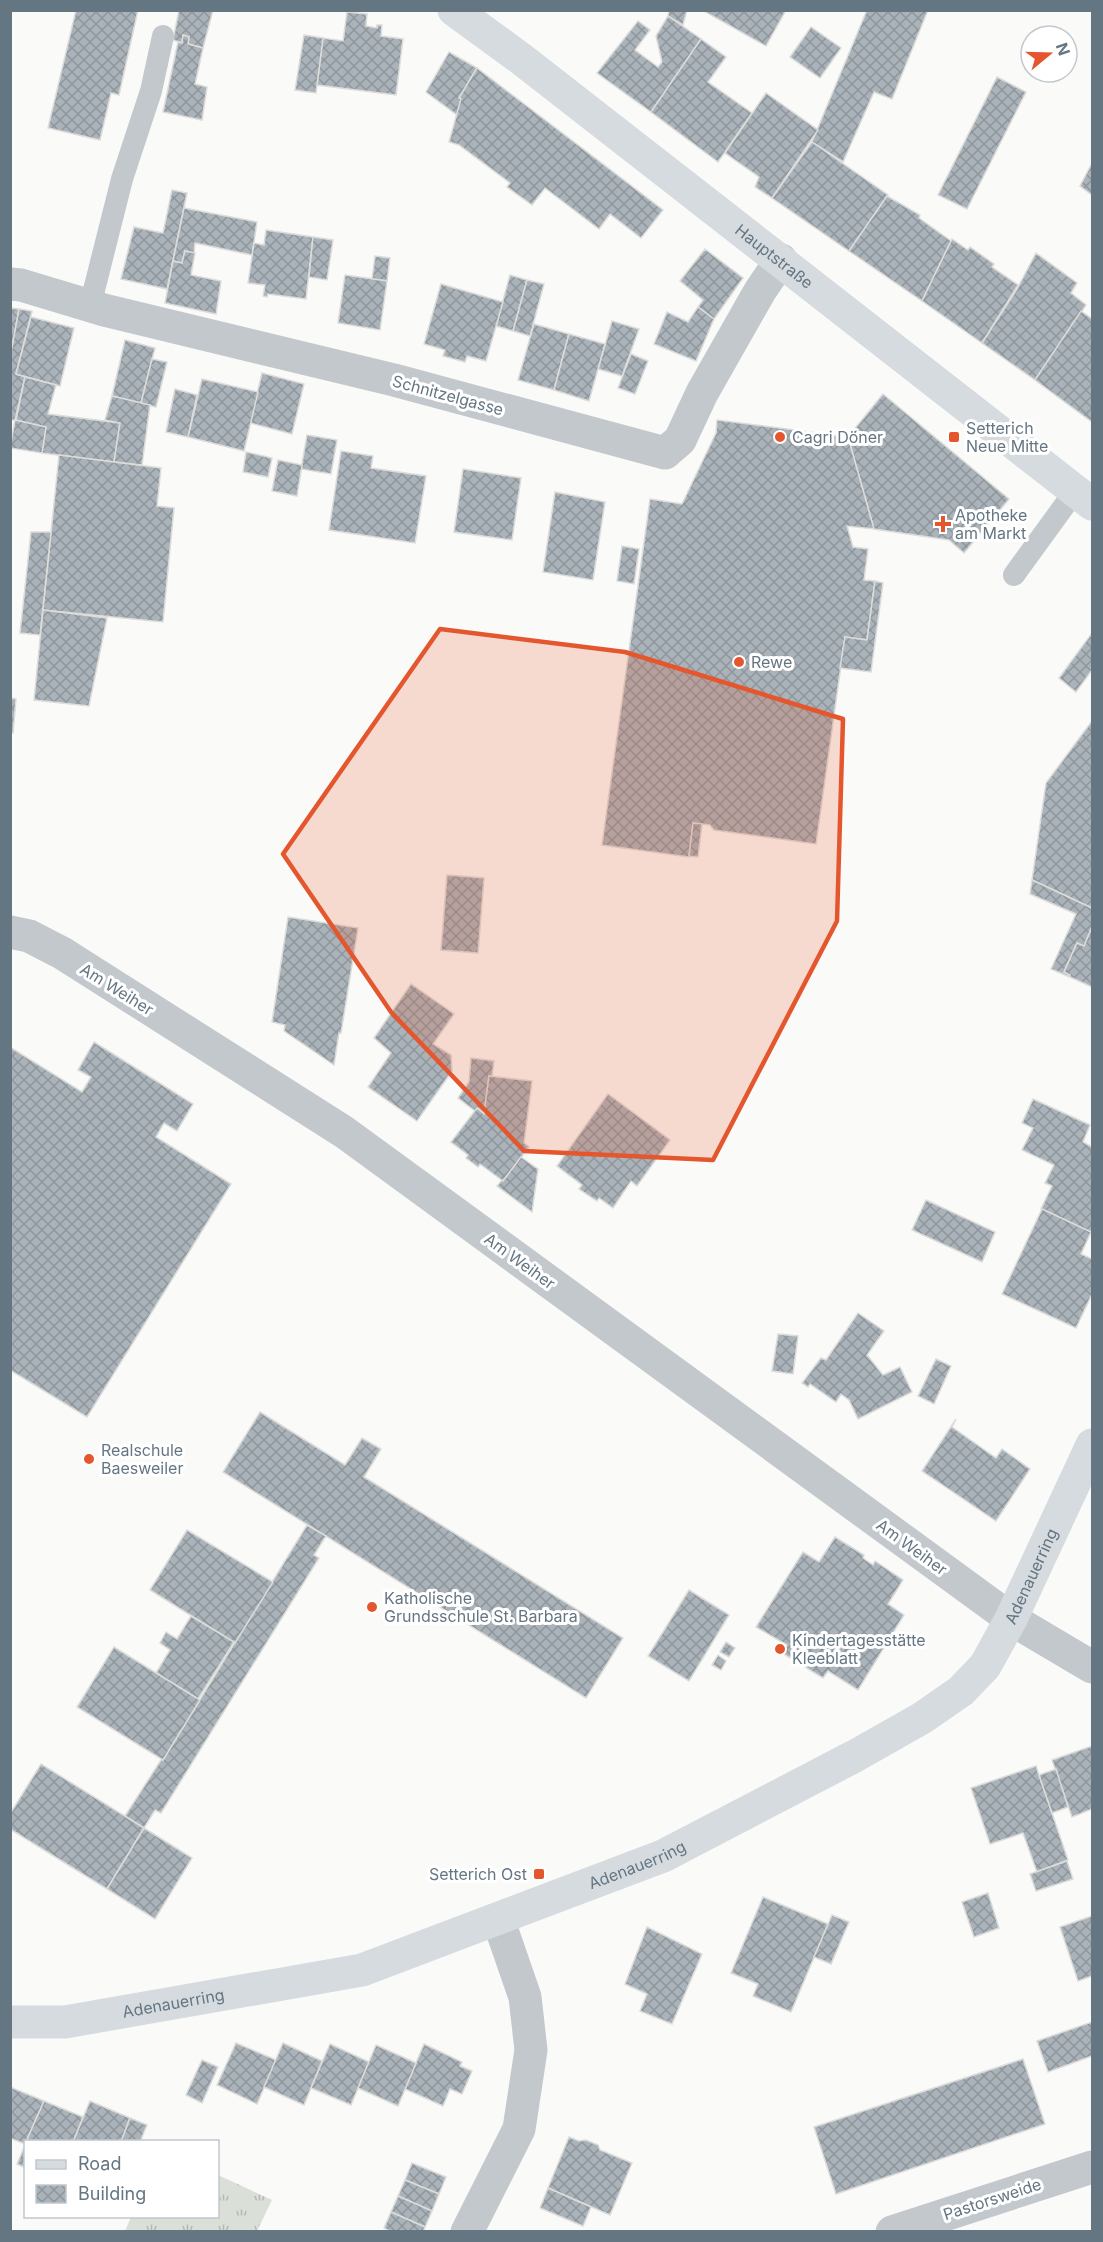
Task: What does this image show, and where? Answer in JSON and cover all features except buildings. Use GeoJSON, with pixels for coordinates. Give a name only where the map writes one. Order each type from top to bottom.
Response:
{"type":"FeatureCollection","features":[{"type":"Feature","properties":{"kind":"street","name":"Hauptstraße"},"geometry":{"type":"LineString","coordinates":[[454,10],[520,57],[1084,497]]}},
{"type":"Feature","properties":{"kind":"street","name":"Schnitzelgasse"},"geometry":{"type":"LineString","coordinates":[[10,284],[21,285],[90,306],[394,380],[665,453],[680,440],[702,393],[760,291],[781,260]]}},
{"type":"Feature","properties":{"kind":"street","name":"Am Weiher"},"geometry":{"type":"LineString","coordinates":[[10,932],[29,936],[62,954],[344,1132],[1011,1619]]}},
{"type":"Feature","properties":{"kind":"street","name":"Adenauerring"},"geometry":{"type":"LineString","coordinates":[[10,2022],[65,2022],[362,1970],[663,1856],[855,1756],[922,1718],[961,1691],[985,1666],[1011,1619],[1092,1444]]}},
{"type":"Feature","properties":{"kind":"street"},"geometry":{"type":"LineString","coordinates":[[1011,1619],[1092,1667]]}},
{"type":"Feature","properties":{"kind":"street"},"geometry":{"type":"LineString","coordinates":[[467,2232],[519,2129],[531,2050],[525,1997],[498,1918]]}},
{"type":"Feature","properties":{"kind":"street","name":"Pastorsweide"},"geometry":{"type":"LineString","coordinates":[[892,2232],[1092,2167]]}},
{"type":"Feature","properties":{"kind":"lane"},"geometry":{"type":"LineString","coordinates":[[90,306],[122,179],[151,91],[163,36]]}},
{"type":"Feature","properties":{"kind":"lane"},"geometry":{"type":"LineString","coordinates":[[1014,575],[1084,497]]}},
{"type":"Feature","properties":{"kind":"highlighted area"},"geometry":{"type":"Polygon","coordinates":[[[440,629],[625,652],[843,719],[837,921],[713,1160],[524,1151],[391,1012],[283,854],[440,629]]]}},
{"type":"Feature","properties":{"kind":"green space"},"geometry":{"type":"Polygon","coordinates":[[[219,2175],[272,2200],[257,2231],[125,2231],[131,2218],[219,2218],[219,2175]]]}},
{"type":"Feature","properties":{"kind":"place","name":"Cagri Döner"},"geometry":{"type":"Point","coordinates":[780,437]}},
{"type":"Feature","properties":{"kind":"place","name":"Setterich Neue Mitte"},"geometry":{"type":"Point","coordinates":[954,437]}},
{"type":"Feature","properties":{"kind":"place","name":"Apotheke am Markt"},"geometry":{"type":"Point","coordinates":[943,524]}},
{"type":"Feature","properties":{"kind":"place","name":"Rewe"},"geometry":{"type":"Point","coordinates":[739,662]}},
{"type":"Feature","properties":{"kind":"place","name":"Realschule Baesweiler"},"geometry":{"type":"Point","coordinates":[89,1459]}},
{"type":"Feature","properties":{"kind":"place","name":"Katholische Grundsschule St. Barbara"},"geometry":{"type":"Point","coordinates":[372,1607]}},
{"type":"Feature","properties":{"kind":"place","name":"Kindertagesstätte Kleeblatt"},"geometry":{"type":"Point","coordinates":[780,1649]}},
{"type":"Feature","properties":{"kind":"place","name":"Setterich Ost"},"geometry":{"type":"Point","coordinates":[539,1874]}}]}
